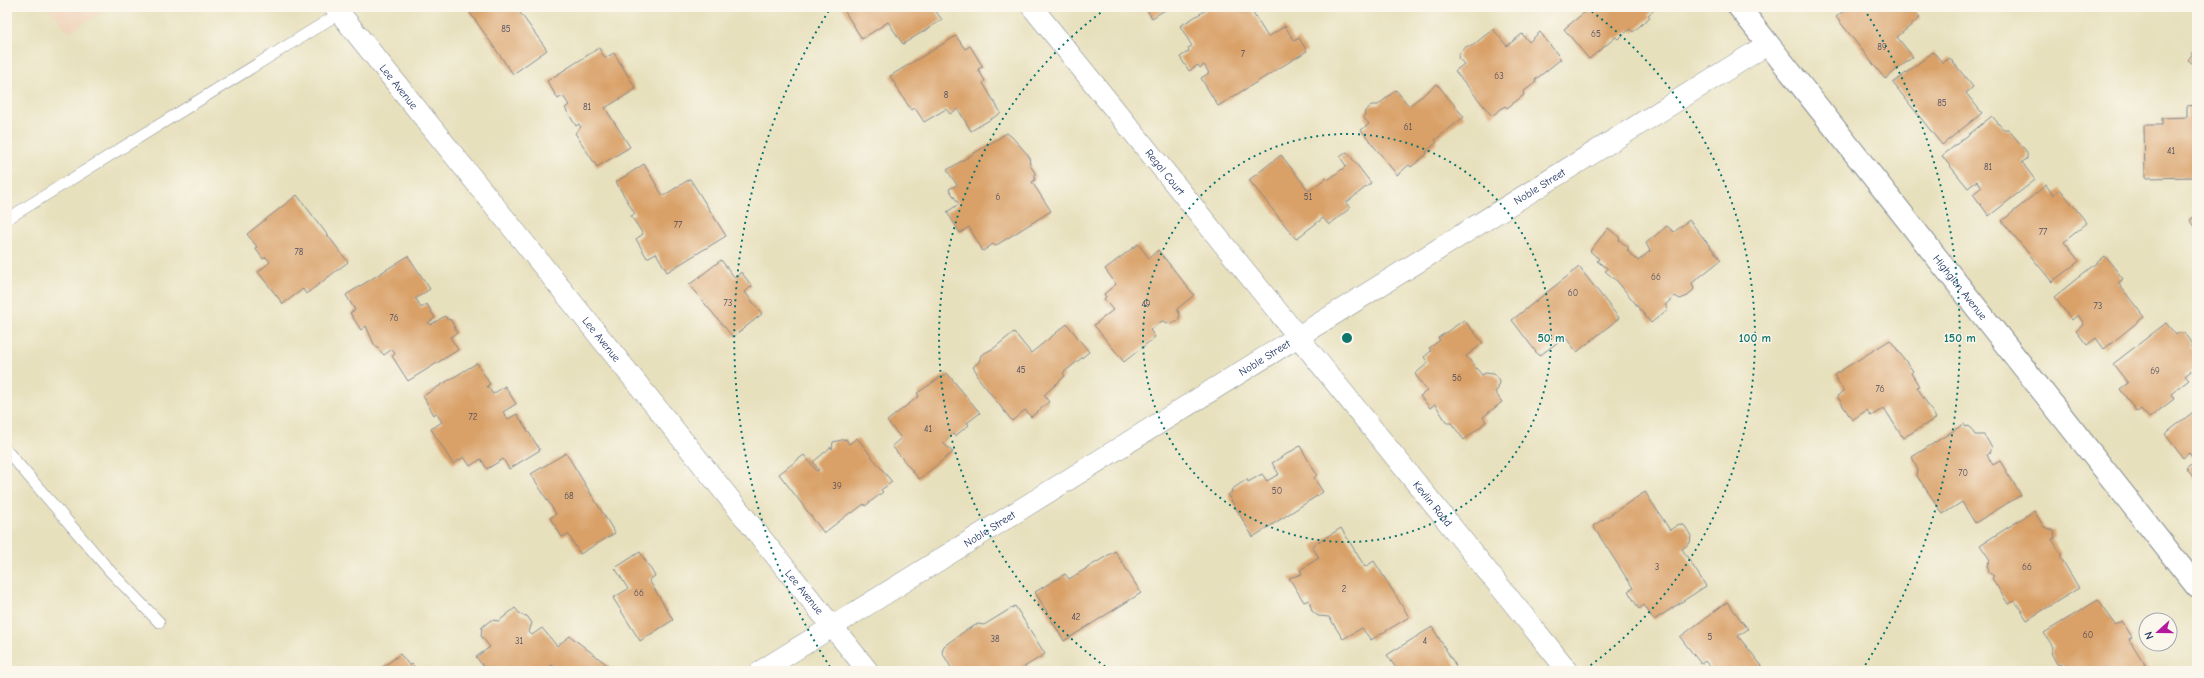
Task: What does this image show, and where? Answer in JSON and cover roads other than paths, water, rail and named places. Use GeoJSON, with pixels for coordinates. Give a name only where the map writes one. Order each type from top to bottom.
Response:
{"type":"FeatureCollection","features":[{"type":"Feature","properties":{"kind":"street","name":"Regal Court"},"geometry":{"type":"LineString","coordinates":[[1032,7],[1298,336]]}},
{"type":"Feature","properties":{"kind":"street","name":"Highglen Avenue"},"geometry":{"type":"LineString","coordinates":[[1739,7],[2197,586]]}},
{"type":"Feature","properties":{"kind":"street","name":"Lee Avenue"},"geometry":{"type":"LineString","coordinates":[[338,10],[868,671]]}},
{"type":"Feature","properties":{"kind":"street","name":"Noble Street"},"geometry":{"type":"LineString","coordinates":[[761,671],[1768,44]]}},
{"type":"Feature","properties":{"kind":"street","name":"Kevlin Road"},"geometry":{"type":"LineString","coordinates":[[1298,336],[1568,671]]}},
{"type":"Feature","properties":{"kind":"lane"},"geometry":{"type":"LineString","coordinates":[[7,220],[338,10]]}},
{"type":"Feature","properties":{"kind":"lane"},"geometry":{"type":"LineString","coordinates":[[7,451],[110,571],[159,622]]}}]}
